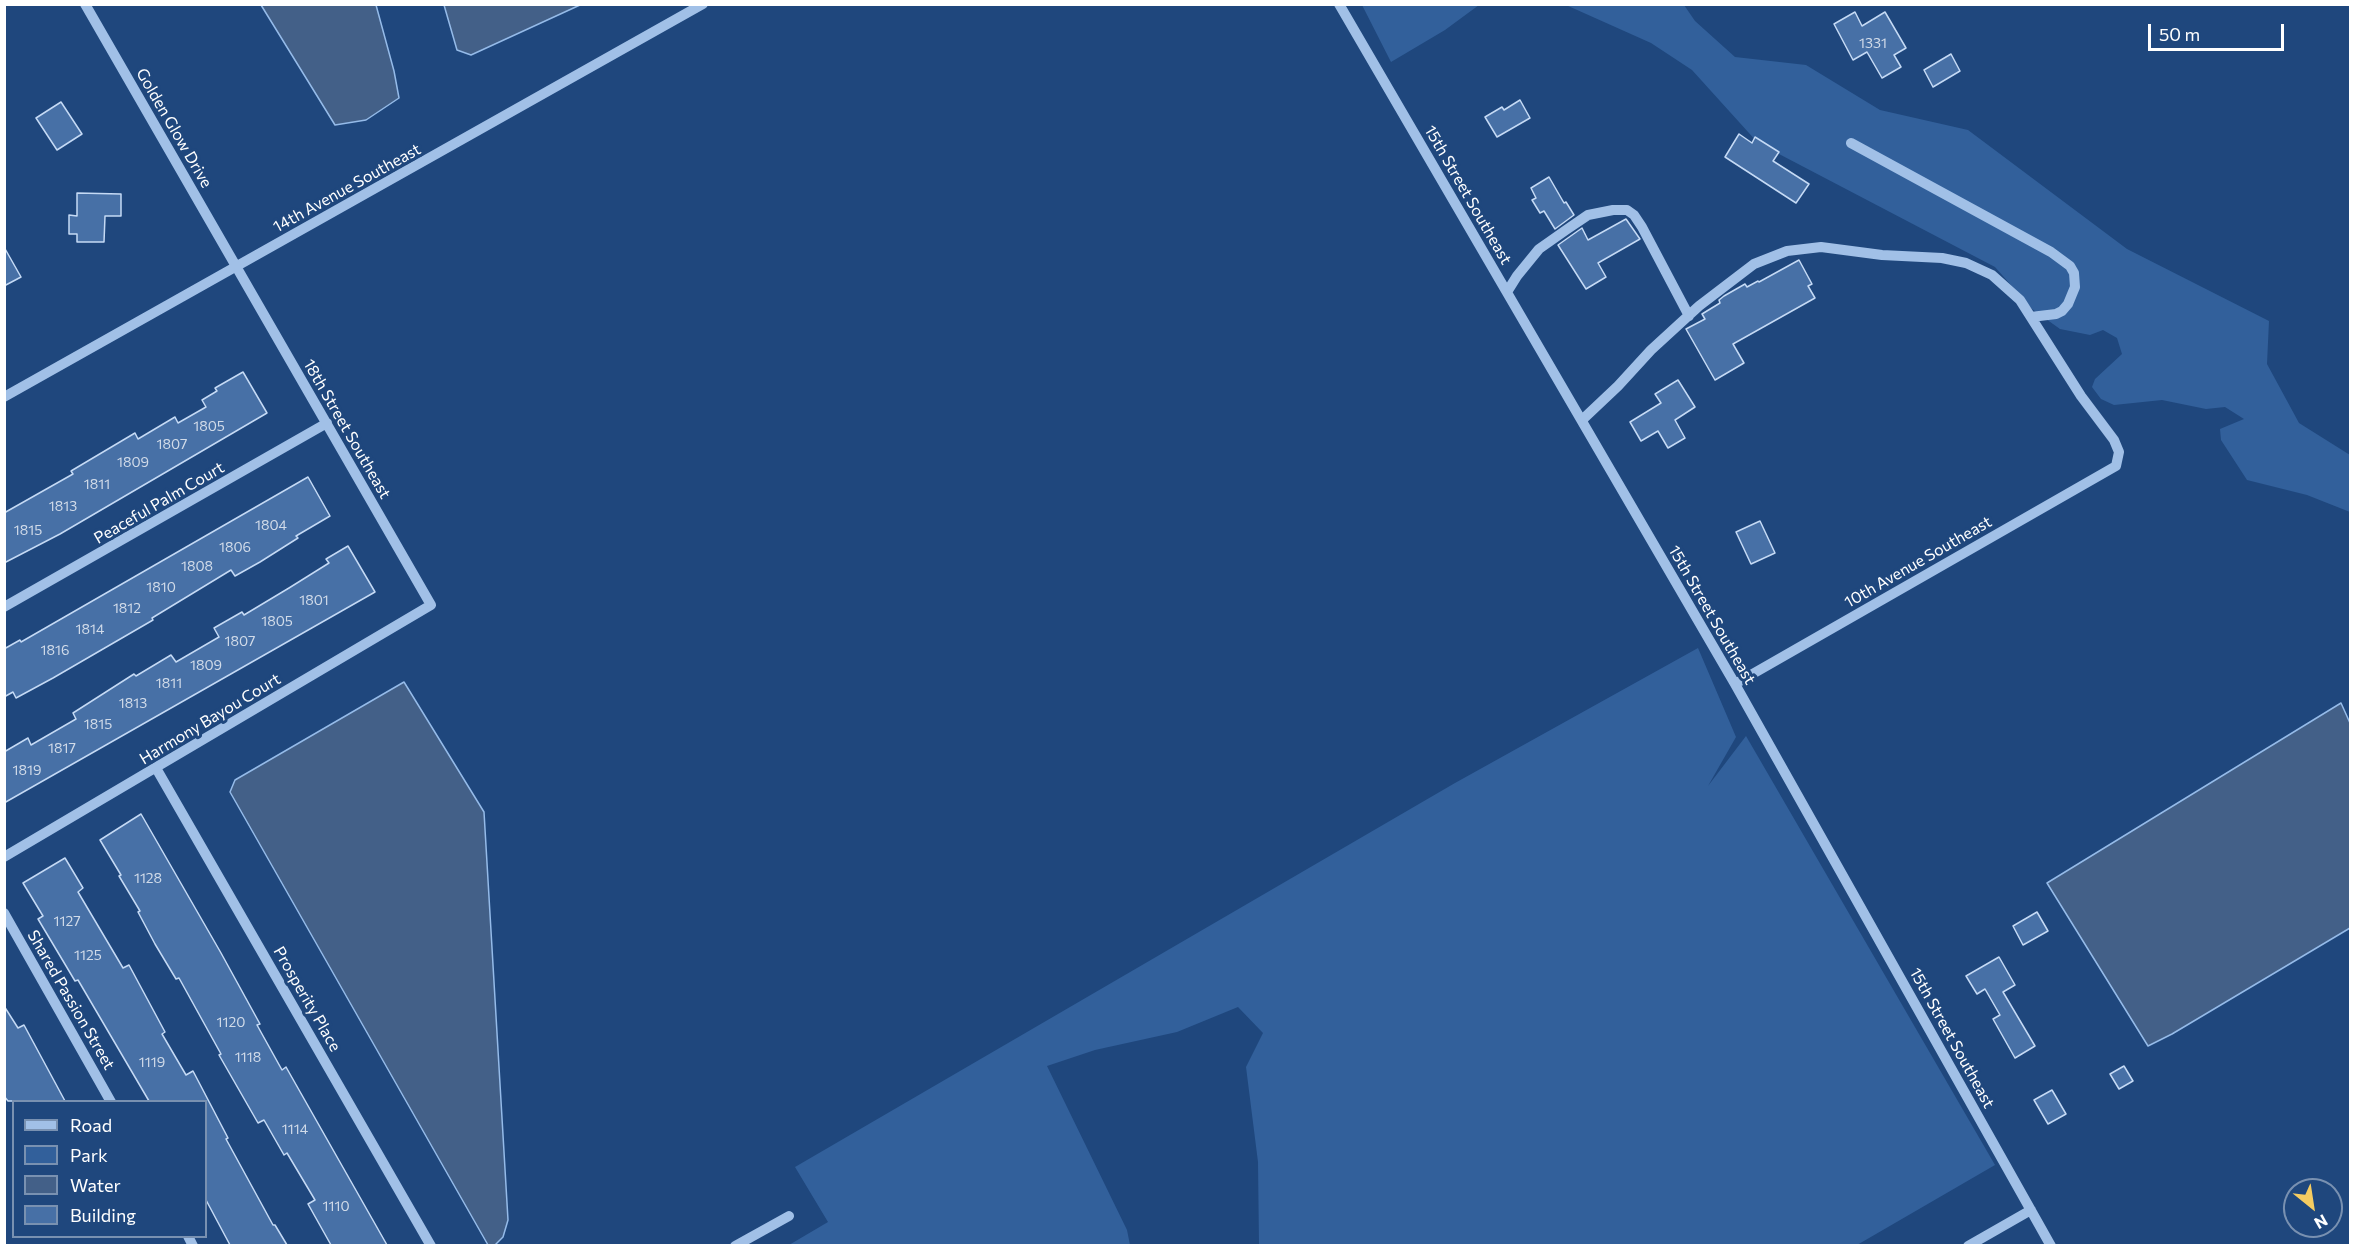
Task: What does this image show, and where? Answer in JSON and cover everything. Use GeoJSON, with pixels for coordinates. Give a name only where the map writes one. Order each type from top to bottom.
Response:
{"type":"FeatureCollection","features":[{"type":"Feature","properties":{"kind":"street","name":"Golden Glow Drive"},"geometry":{"type":"LineString","coordinates":[[85,4],[237,267]]}},
{"type":"Feature","properties":{"kind":"street","name":"14th Avenue Southeast"},"geometry":{"type":"LineString","coordinates":[[4,397],[703,4]]}},
{"type":"Feature","properties":{"kind":"street","name":"15th Street Southeast"},"geometry":{"type":"LineString","coordinates":[[1339,4],[1735,684],[2051,1245]]}},
{"type":"Feature","properties":{"kind":"street"},"geometry":{"type":"LineString","coordinates":[[1582,420],[1689,316],[1754,264],[1786,251],[1821,247],[1882,255],[1942,258],[1966,263],[1992,275],[2020,300],[2031,317],[2056,314],[2068,304],[2075,287],[2074,273],[2070,266],[2051,252],[1851,143]]}},
{"type":"Feature","properties":{"kind":"street"},"geometry":{"type":"LineString","coordinates":[[1507,292],[1539,249],[1566,230],[1588,215],[1627,210],[1634,215],[1642,227],[1689,316]]}},
{"type":"Feature","properties":{"kind":"street","name":"18th Street Southeast"},"geometry":{"type":"LineString","coordinates":[[237,267],[431,605]]}},
{"type":"Feature","properties":{"kind":"street","name":"10th Avenue Southeast"},"geometry":{"type":"LineString","coordinates":[[1735,684],[2116,466],[2119,452],[2114,440],[2081,396],[2031,317]]}},
{"type":"Feature","properties":{"kind":"street","name":"Peaceful Palm Court"},"geometry":{"type":"LineString","coordinates":[[4,607],[327,423]]}},
{"type":"Feature","properties":{"kind":"street","name":"Harmony Bayou Court"},"geometry":{"type":"LineString","coordinates":[[4,857],[431,605]]}},
{"type":"Feature","properties":{"kind":"street","name":"Prosperity Place"},"geometry":{"type":"LineString","coordinates":[[156,768],[431,1245]]}},
{"type":"Feature","properties":{"kind":"street","name":"Shared Passion Street"},"geometry":{"type":"LineString","coordinates":[[4,913],[110,1100]]}},
{"type":"Feature","properties":{"kind":"street"},"geometry":{"type":"LineString","coordinates":[[1968,1245],[2031,1210]]}},
{"type":"Feature","properties":{"kind":"street"},"geometry":{"type":"LineString","coordinates":[[735,1245],[789,1216]]}},
{"type":"Feature","properties":{"kind":"green space"},"geometry":{"type":"Polygon","coordinates":[[[1362,5],[1479,5],[1445,30],[1391,62],[1362,5]]]}},
{"type":"Feature","properties":{"kind":"green space"},"geometry":{"type":"Polygon","coordinates":[[[1566,5],[1684,5],[1695,21],[1735,57],[1806,65],[1880,110],[1968,130],[2127,249],[2269,321],[2267,364],[2299,423],[2350,455],[2350,512],[2307,495],[2247,480],[2221,440],[2220,429],[2244,419],[2225,407],[2206,409],[2162,400],[2114,405],[2101,399],[2092,387],[2095,379],[2122,354],[2117,338],[2103,330],[2090,335],[2060,329],[2032,309],[1995,267],[1758,143],[1692,70],[1651,43],[1566,5]]]}},
{"type":"Feature","properties":{"kind":"green space"},"geometry":{"type":"Polygon","coordinates":[[[1698,648],[1736,737],[1708,786],[1746,736],[1995,1165],[1857,1245],[1259,1245],[1258,1162],[1246,1067],[1263,1033],[1238,1007],[1177,1032],[1095,1050],[1047,1066],[1127,1230],[1130,1245],[789,1245],[828,1222],[795,1167],[1455,783],[1698,648]]]}},
{"type":"Feature","properties":{"kind":"water"},"geometry":{"type":"Polygon","coordinates":[[[444,4],[580,5],[471,55],[457,50],[444,4]]]}},
{"type":"Feature","properties":{"kind":"water"},"geometry":{"type":"Polygon","coordinates":[[[261,5],[376,5],[399,98],[366,120],[335,125],[261,5]]]}},
{"type":"Feature","properties":{"kind":"water"},"geometry":{"type":"Polygon","coordinates":[[[404,682],[484,812],[508,1220],[503,1237],[495,1245],[488,1245],[230,792],[235,780],[404,682]]]}},
{"type":"Feature","properties":{"kind":"water"},"geometry":{"type":"Polygon","coordinates":[[[2341,703],[2350,723],[2350,928],[2148,1046],[2047,883],[2341,703]]]}},
{"type":"Feature","properties":{"kind":"building"},"geometry":{"type":"Polygon","coordinates":[[[1855,12],[1862,26],[1885,12],[1906,48],[1894,55],[1901,67],[1882,78],[1867,52],[1853,60],[1834,24],[1855,12]]]}},
{"type":"Feature","properties":{"kind":"building"},"geometry":{"type":"Polygon","coordinates":[[[1951,54],[1960,71],[1933,87],[1924,70],[1951,54]]]}},
{"type":"Feature","properties":{"kind":"building"},"geometry":{"type":"Polygon","coordinates":[[[1520,100],[1530,118],[1497,137],[1485,117],[1502,107],[1504,110],[1520,100]]]}},
{"type":"Feature","properties":{"kind":"building"},"geometry":{"type":"Polygon","coordinates":[[[61,102],[82,134],[57,150],[36,118],[61,102]]]}},
{"type":"Feature","properties":{"kind":"building"},"geometry":{"type":"Polygon","coordinates":[[[1739,134],[1752,143],[1755,137],[1779,152],[1773,161],[1809,184],[1796,203],[1725,157],[1739,134]]]}},
{"type":"Feature","properties":{"kind":"building"},"geometry":{"type":"Polygon","coordinates":[[[1549,177],[1574,215],[1555,229],[1544,211],[1540,213],[1532,200],[1536,198],[1531,188],[1549,177]]]}},
{"type":"Feature","properties":{"kind":"building"},"geometry":{"type":"Polygon","coordinates":[[[77,193],[121,194],[121,216],[105,216],[104,242],[77,242],[77,234],[69,234],[69,215],[77,216],[77,193]]]}},
{"type":"Feature","properties":{"kind":"building"},"geometry":{"type":"Polygon","coordinates":[[[1626,219],[1640,239],[1598,263],[1606,277],[1586,289],[1558,245],[1582,228],[1588,240],[1626,219]]]}},
{"type":"Feature","properties":{"kind":"building"},"geometry":{"type":"Polygon","coordinates":[[[4,247],[21,277],[4,286],[4,247]]]}},
{"type":"Feature","properties":{"kind":"building"},"geometry":{"type":"Polygon","coordinates":[[[1799,260],[1812,284],[1808,286],[1815,298],[1733,344],[1744,363],[1715,380],[1686,329],[1705,319],[1702,314],[1720,303],[1719,300],[1724,296],[1745,284],[1747,287],[1759,282],[1799,260]]]}},
{"type":"Feature","properties":{"kind":"building"},"geometry":{"type":"Polygon","coordinates":[[[243,372],[267,413],[60,534],[4,563],[4,513],[73,474],[71,471],[135,433],[138,439],[175,417],[178,423],[206,407],[202,400],[217,391],[215,388],[243,372]]]}},
{"type":"Feature","properties":{"kind":"building"},"geometry":{"type":"Polygon","coordinates":[[[1678,380],[1695,407],[1675,420],[1685,438],[1668,448],[1658,431],[1641,441],[1630,422],[1661,403],[1655,394],[1678,380]]]}},
{"type":"Feature","properties":{"kind":"building"},"geometry":{"type":"Polygon","coordinates":[[[308,477],[330,516],[296,536],[298,538],[260,562],[235,576],[231,570],[152,618],[153,620],[53,678],[16,698],[13,692],[4,697],[4,649],[20,640],[21,642],[308,477]]]}},
{"type":"Feature","properties":{"kind":"building"},"geometry":{"type":"Polygon","coordinates":[[[1760,521],[1775,553],[1751,564],[1736,532],[1760,521]]]}},
{"type":"Feature","properties":{"kind":"building"},"geometry":{"type":"Polygon","coordinates":[[[348,546],[375,592],[4,803],[4,752],[28,738],[31,745],[76,719],[73,713],[134,674],[136,676],[171,655],[176,662],[219,637],[214,628],[242,612],[244,615],[289,588],[329,563],[326,559],[348,546]]]}},
{"type":"Feature","properties":{"kind":"building"},"geometry":{"type":"Polygon","coordinates":[[[141,814],[221,953],[282,1070],[286,1067],[387,1245],[331,1245],[308,1204],[315,1200],[287,1153],[284,1155],[264,1120],[258,1123],[179,978],[176,979],[155,944],[138,912],[140,911],[119,876],[121,875],[100,840],[141,814]]]}},
{"type":"Feature","properties":{"kind":"building"},"geometry":{"type":"Polygon","coordinates":[[[65,858],[83,888],[78,892],[123,968],[129,965],[165,1032],[162,1034],[186,1075],[193,1071],[228,1138],[226,1139],[273,1225],[287,1245],[230,1245],[207,1202],[207,1100],[148,1100],[78,980],[75,981],[38,919],[43,916],[23,883],[65,858]]]}},
{"type":"Feature","properties":{"kind":"building"},"geometry":{"type":"Polygon","coordinates":[[[2037,912],[2048,931],[2023,945],[2013,926],[2037,912]]]}},
{"type":"Feature","properties":{"kind":"building"},"geometry":{"type":"Polygon","coordinates":[[[1999,957],[2015,985],[2003,992],[2035,1046],[2015,1058],[1993,1019],[2000,1015],[1985,989],[1977,994],[1966,976],[1999,957]]]}},
{"type":"Feature","properties":{"kind":"building"},"geometry":{"type":"Polygon","coordinates":[[[4,1006],[18,1028],[24,1025],[64,1100],[8,1101],[4,1096],[4,1006]]]}},
{"type":"Feature","properties":{"kind":"building"},"geometry":{"type":"Polygon","coordinates":[[[2124,1066],[2133,1081],[2119,1089],[2110,1074],[2124,1066]]]}},
{"type":"Feature","properties":{"kind":"building"},"geometry":{"type":"Polygon","coordinates":[[[2052,1090],[2066,1114],[2048,1124],[2034,1100],[2052,1090]]]}}]}
